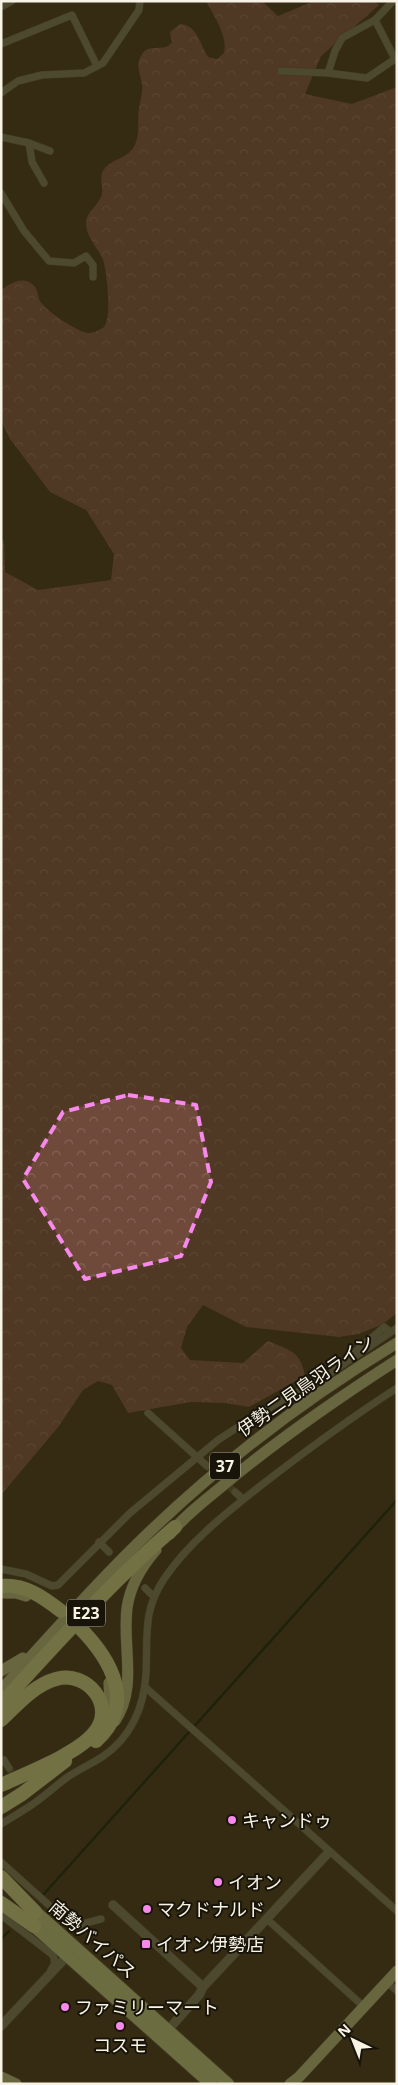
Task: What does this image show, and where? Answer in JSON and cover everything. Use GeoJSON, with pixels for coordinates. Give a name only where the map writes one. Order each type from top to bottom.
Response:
{"type":"FeatureCollection","features":[{"type":"Feature","properties":{"kind":"highway","name":"E23"},"geometry":{"type":"LineString","coordinates":[[1,1704],[117,1580],[175,1527]]}},
{"type":"Feature","properties":{"kind":"highway","name":"E23"},"geometry":{"type":"LineString","coordinates":[[1,1586],[13,1586],[33,1592],[63,1612]]}},
{"type":"Feature","properties":{"kind":"highway","name":"E23"},"geometry":{"type":"LineString","coordinates":[[77,1629],[104,1656],[118,1694],[116,1710],[99,1733]]}},
{"type":"Feature","properties":{"kind":"highway"},"geometry":{"type":"LineString","coordinates":[[1,1720],[43,1684],[55,1679],[70,1677],[88,1684],[100,1700],[102,1716],[99,1733],[67,1756],[22,1794],[1,1807]]}},
{"type":"Feature","properties":{"kind":"highway"},"geometry":{"type":"LineString","coordinates":[[5,1773],[67,1756]]}},
{"type":"Feature","properties":{"kind":"highway"},"geometry":{"type":"LineString","coordinates":[[1,1786],[67,1756]]}},
{"type":"Feature","properties":{"kind":"highway"},"geometry":{"type":"LineString","coordinates":[[1,1792],[67,1756]]}},
{"type":"Feature","properties":{"kind":"highway"},"geometry":{"type":"LineString","coordinates":[[1,1877],[35,1912]]}},
{"type":"Feature","properties":{"kind":"highway","name":"南勢バイパス"},"geometry":{"type":"LineString","coordinates":[[1,1882],[228,2084]]}},
{"type":"Feature","properties":{"kind":"highway","name":"南勢バイパス"},"geometry":{"type":"LineString","coordinates":[[1,1897],[211,2084]]}},
{"type":"Feature","properties":{"kind":"highway"},"geometry":{"type":"LineString","coordinates":[[1,1903],[34,1926]]}},
{"type":"Feature","properties":{"kind":"main road","name":"伊勢二見鳥羽ライン"},"geometry":{"type":"LineString","coordinates":[[1,1690],[63,1612],[136,1544],[224,1467],[319,1394],[397,1343]]}},
{"type":"Feature","properties":{"kind":"main road","name":"伊勢二見鳥羽ライン"},"geometry":{"type":"LineString","coordinates":[[175,1527],[290,1432],[397,1360]]}},
{"type":"Feature","properties":{"kind":"main road","name":"37"},"geometry":{"type":"LineString","coordinates":[[99,1733],[120,1715],[127,1690],[126,1618],[131,1592],[144,1566],[175,1527]]}},
{"type":"Feature","properties":{"kind":"main road"},"geometry":{"type":"LineString","coordinates":[[1,1593],[22,1595],[63,1612]]}},
{"type":"Feature","properties":{"kind":"main road","name":"37"},"geometry":{"type":"LineString","coordinates":[[1,1671],[25,1657],[63,1612]]}},
{"type":"Feature","properties":{"kind":"main road"},"geometry":{"type":"LineString","coordinates":[[299,2082],[364,2006],[397,1971]]}},
{"type":"Feature","properties":{"kind":"main road"},"geometry":{"type":"LineString","coordinates":[[1,2077],[16,2084]]}},
{"type":"Feature","properties":{"kind":"street"},"geometry":{"type":"LineString","coordinates":[[1,7],[12,1]]}},
{"type":"Feature","properties":{"kind":"street"},"geometry":{"type":"LineString","coordinates":[[1,93],[18,81],[42,75],[84,73],[103,64],[139,10],[140,1]]}},
{"type":"Feature","properties":{"kind":"street"},"geometry":{"type":"LineString","coordinates":[[328,73],[335,51],[342,38],[375,20],[393,1]]}},
{"type":"Feature","properties":{"kind":"street"},"geometry":{"type":"LineString","coordinates":[[1,44],[72,15],[97,66]]}},
{"type":"Feature","properties":{"kind":"street"},"geometry":{"type":"LineString","coordinates":[[281,70],[367,78],[395,59],[375,20]]}},
{"type":"Feature","properties":{"kind":"street"},"geometry":{"type":"LineString","coordinates":[[1,136],[29,142],[50,151]]}},
{"type":"Feature","properties":{"kind":"street"},"geometry":{"type":"LineString","coordinates":[[29,142],[32,162],[44,183]]}},
{"type":"Feature","properties":{"kind":"street"},"geometry":{"type":"LineString","coordinates":[[1,193],[24,232],[49,261],[74,263],[86,256],[93,265],[93,277]]}},
{"type":"Feature","properties":{"kind":"street"},"geometry":{"type":"LineString","coordinates":[[346,1363],[356,1349],[384,1327],[388,1330]]}},
{"type":"Feature","properties":{"kind":"street"},"geometry":{"type":"LineString","coordinates":[[1,1569],[26,1574],[52,1586],[58,1585],[130,1513],[218,1440],[346,1363],[397,1328]]}},
{"type":"Feature","properties":{"kind":"street"},"geometry":{"type":"LineString","coordinates":[[1,1824],[28,1807],[71,1775],[116,1747],[130,1731],[141,1705],[145,1687],[147,1622],[154,1597],[165,1578],[188,1550],[243,1500],[319,1441],[397,1388]]}},
{"type":"Feature","properties":{"kind":"street"},"geometry":{"type":"LineString","coordinates":[[148,1413],[207,1466]]}},
{"type":"Feature","properties":{"kind":"street"},"geometry":{"type":"LineString","coordinates":[[235,1492],[243,1500]]}},
{"type":"Feature","properties":{"kind":"street"},"geometry":{"type":"LineString","coordinates":[[99,1542],[109,1552]]}},
{"type":"Feature","properties":{"kind":"street"},"geometry":{"type":"LineString","coordinates":[[145,1588],[154,1597]]}},
{"type":"Feature","properties":{"kind":"street"},"geometry":{"type":"LineString","coordinates":[[145,1687],[397,1911]]}},
{"type":"Feature","properties":{"kind":"street"},"geometry":{"type":"LineString","coordinates":[[1,1762],[4,1760],[5,1773]]}},
{"type":"Feature","properties":{"kind":"street"},"geometry":{"type":"LineString","coordinates":[[24,1799],[28,1807]]}},
{"type":"Feature","properties":{"kind":"street"},"geometry":{"type":"LineString","coordinates":[[168,2030],[199,1995],[203,1987],[268,1920],[329,1852]]}},
{"type":"Feature","properties":{"kind":"street"},"geometry":{"type":"LineString","coordinates":[[1,1862],[72,1925],[79,1927],[86,1923],[101,1920]]}},
{"type":"Feature","properties":{"kind":"street"},"geometry":{"type":"LineString","coordinates":[[113,1905],[203,1987]]}},
{"type":"Feature","properties":{"kind":"street"},"geometry":{"type":"LineString","coordinates":[[1,1915],[54,1957],[55,1963],[48,1976]]}},
{"type":"Feature","properties":{"kind":"street"},"geometry":{"type":"LineString","coordinates":[[268,1920],[364,2006]]}},
{"type":"Feature","properties":{"kind":"street"},"geometry":{"type":"LineString","coordinates":[[1,2026],[68,1956]]}},
{"type":"Feature","properties":{"kind":"street"},"geometry":{"type":"LineString","coordinates":[[386,1982],[397,1991]]}},
{"type":"Feature","properties":{"kind":"highlighted area"},"geometry":{"type":"Polygon","coordinates":[[[128,1095],[196,1105],[211,1182],[181,1256],[85,1279],[23,1179],[63,1112],[128,1095]]]}},
{"type":"Feature","properties":{"kind":"green space"},"geometry":{"type":"Polygon","coordinates":[[[206,1],[262,1],[278,16],[314,1],[374,1],[379,5],[321,56],[305,94],[352,104],[397,87],[397,1313],[383,1324],[359,1334],[339,1337],[246,1327],[203,1305],[187,1327],[181,1348],[190,1360],[243,1363],[268,1341],[293,1352],[300,1361],[305,1376],[249,1407],[224,1403],[191,1402],[128,1413],[112,1385],[98,1381],[83,1390],[59,1426],[1,1495],[1,538],[4,541],[5,572],[38,590],[111,580],[114,554],[86,510],[50,492],[10,439],[1,421],[1,290],[14,282],[27,281],[37,290],[43,305],[68,324],[87,333],[104,327],[108,314],[106,274],[101,255],[92,242],[86,227],[87,218],[101,197],[103,171],[109,164],[127,154],[136,142],[138,112],[142,94],[138,64],[144,52],[148,49],[169,45],[172,42],[170,32],[180,24],[186,25],[195,32],[208,57],[217,59],[224,53],[225,46],[222,33],[206,1]]]}},
{"type":"Feature","properties":{"kind":"waterway"},"geometry":{"type":"LineString","coordinates":[[44,1894],[397,1500]]}},
{"type":"Feature","properties":{"kind":"waterway"},"geometry":{"type":"LineString","coordinates":[[1,1939],[9,1931]]}},
{"type":"Feature","properties":{"kind":"tunnel"},"geometry":{"type":"LineString","coordinates":[[207,1466],[235,1492]]}},
{"type":"Feature","properties":{"kind":"tunnel"},"geometry":{"type":"LineString","coordinates":[[9,1768],[23,1796]]}},
{"type":"Feature","properties":{"kind":"place","name":"キャンドゥ"},"geometry":{"type":"Point","coordinates":[232,1820]}},
{"type":"Feature","properties":{"kind":"place","name":"イオン"},"geometry":{"type":"Point","coordinates":[218,1882]}},
{"type":"Feature","properties":{"kind":"place","name":"マクドナルド"},"geometry":{"type":"Point","coordinates":[147,1909]}},
{"type":"Feature","properties":{"kind":"place","name":"イオン伊勢店"},"geometry":{"type":"Point","coordinates":[146,1944]}},
{"type":"Feature","properties":{"kind":"place","name":"ファミリーマート"},"geometry":{"type":"Point","coordinates":[65,2007]}},
{"type":"Feature","properties":{"kind":"place","name":"コスモ"},"geometry":{"type":"Point","coordinates":[120,2026]}}]}
